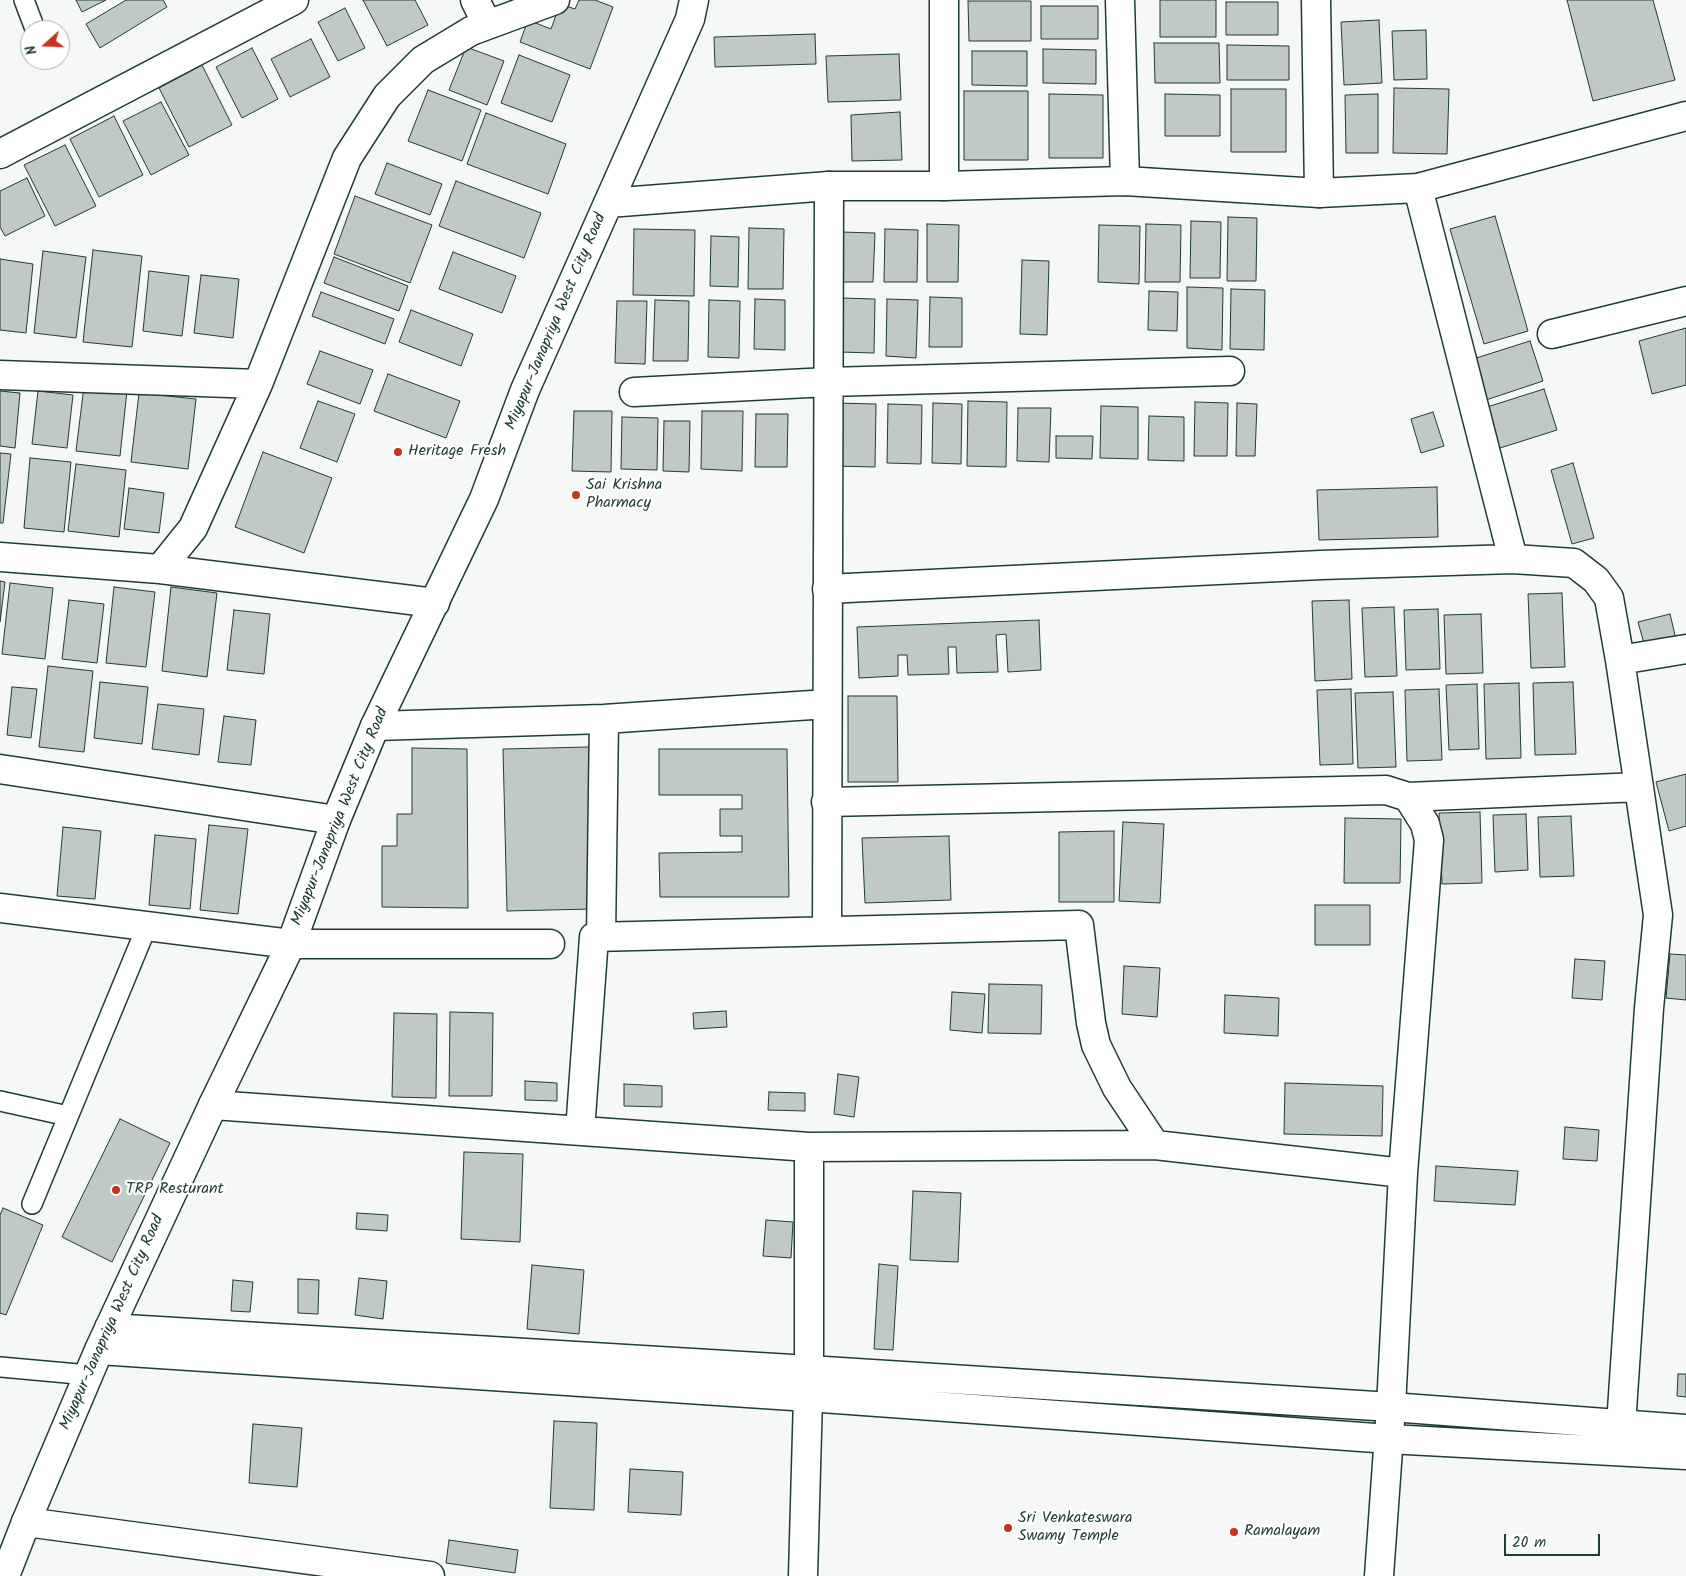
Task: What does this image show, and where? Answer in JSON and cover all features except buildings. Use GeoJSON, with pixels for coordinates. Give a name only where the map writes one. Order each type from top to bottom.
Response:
{"type":"FeatureCollection","features":[{"type":"Feature","properties":{"kind":"street"},"geometry":{"type":"LineString","coordinates":[[475,0],[487,24]]}},
{"type":"Feature","properties":{"kind":"street"},"geometry":{"type":"LineString","coordinates":[[160,569],[193,528],[258,384],[347,158],[387,96],[423,60],[471,30],[555,0]]}},
{"type":"Feature","properties":{"kind":"street","name":"Miyapur-Janapriya West City Road"},"geometry":{"type":"LineString","coordinates":[[5,1576],[99,1351],[213,1105],[291,944],[336,820],[375,726],[484,499],[525,390],[690,19],[694,0]]}},
{"type":"Feature","properties":{"kind":"street"},"geometry":{"type":"LineString","coordinates":[[944,0],[944,186]]}},
{"type":"Feature","properties":{"kind":"street"},"geometry":{"type":"LineString","coordinates":[[1120,0],[1124,181]]}},
{"type":"Feature","properties":{"kind":"street"},"geometry":{"type":"LineString","coordinates":[[1316,0],[1319,193]]}},
{"type":"Feature","properties":{"kind":"street"},"geometry":{"type":"LineString","coordinates":[[0,154],[292,1]]}},
{"type":"Feature","properties":{"kind":"street"},"geometry":{"type":"LineString","coordinates":[[608,203],[829,186],[944,186],[1124,181],[1319,193],[1418,188],[1686,116]]}},
{"type":"Feature","properties":{"kind":"street"},"geometry":{"type":"LineString","coordinates":[[827,931],[829,186]]}},
{"type":"Feature","properties":{"kind":"street"},"geometry":{"type":"LineString","coordinates":[[1418,188],[1513,559]]}},
{"type":"Feature","properties":{"kind":"street"},"geometry":{"type":"LineString","coordinates":[[1552,334],[1686,302]]}},
{"type":"Feature","properties":{"kind":"street"},"geometry":{"type":"LineString","coordinates":[[634,392],[828,382],[1230,371]]}},
{"type":"Feature","properties":{"kind":"street"},"geometry":{"type":"LineString","coordinates":[[0,374],[258,384]]}},
{"type":"Feature","properties":{"kind":"street"},"geometry":{"type":"LineString","coordinates":[[0,557],[160,569],[435,603]]}},
{"type":"Feature","properties":{"kind":"street"},"geometry":{"type":"LineString","coordinates":[[828,589],[1321,564],[1513,559],[1574,563],[1596,580],[1609,598],[1658,915],[1648,1018],[1620,1426]]}},
{"type":"Feature","properties":{"kind":"street"},"geometry":{"type":"LineString","coordinates":[[1620,660],[1686,650]]}},
{"type":"Feature","properties":{"kind":"street"},"geometry":{"type":"LineString","coordinates":[[375,726],[604,719],[827,704]]}},
{"type":"Feature","properties":{"kind":"street"},"geometry":{"type":"LineString","coordinates":[[601,937],[604,719]]}},
{"type":"Feature","properties":{"kind":"street"},"geometry":{"type":"LineString","coordinates":[[0,769],[336,820]]}},
{"type":"Feature","properties":{"kind":"street"},"geometry":{"type":"LineString","coordinates":[[826,802],[1386,790],[1408,797],[1639,787]]}},
{"type":"Feature","properties":{"kind":"street"},"geometry":{"type":"LineString","coordinates":[[1379,1576],[1391,1407],[1403,1173],[1429,840],[1425,824],[1408,797]]}},
{"type":"Feature","properties":{"kind":"street"},"geometry":{"type":"LineString","coordinates":[[0,908],[291,944],[550,944]]}},
{"type":"Feature","properties":{"kind":"street"},"geometry":{"type":"LineString","coordinates":[[580,1131],[594,937],[1078,925],[1091,1023],[1096,1045],[1117,1088],[1155,1145]]}},
{"type":"Feature","properties":{"kind":"street"},"geometry":{"type":"LineString","coordinates":[[213,1105],[809,1147],[1155,1145],[1403,1173]]}},
{"type":"Feature","properties":{"kind":"street"},"geometry":{"type":"LineString","coordinates":[[809,1147],[809,1370]]}},
{"type":"Feature","properties":{"kind":"street"},"geometry":{"type":"LineString","coordinates":[[99,1351],[809,1370],[1391,1407],[1620,1426],[1686,1429]]}},
{"type":"Feature","properties":{"kind":"street"},"geometry":{"type":"LineString","coordinates":[[99,1351],[808,1397],[1389,1439],[1686,1455]]}},
{"type":"Feature","properties":{"kind":"street"},"geometry":{"type":"LineString","coordinates":[[803,1576],[808,1397]]}},
{"type":"Feature","properties":{"kind":"street"},"geometry":{"type":"LineString","coordinates":[[26,1522],[430,1576]]}},
{"type":"Feature","properties":{"kind":"lane"},"geometry":{"type":"LineString","coordinates":[[24,0],[32,20]]}},
{"type":"Feature","properties":{"kind":"lane"},"geometry":{"type":"LineString","coordinates":[[32,1204],[147,926]]}},
{"type":"Feature","properties":{"kind":"lane"},"geometry":{"type":"LineString","coordinates":[[0,1101],[68,1116]]}},
{"type":"Feature","properties":{"kind":"lane"},"geometry":{"type":"LineString","coordinates":[[0,1367],[99,1351]]}},
{"type":"Feature","properties":{"kind":"place","name":"Heritage Fresh"},"geometry":{"type":"Point","coordinates":[398,452]}},
{"type":"Feature","properties":{"kind":"place","name":"Sai Krishna Pharmacy"},"geometry":{"type":"Point","coordinates":[576,495]}},
{"type":"Feature","properties":{"kind":"place","name":"TRP Resturant"},"geometry":{"type":"Point","coordinates":[116,1190]}},
{"type":"Feature","properties":{"kind":"place","name":"Sri Venkateswara Swamy Temple"},"geometry":{"type":"Point","coordinates":[1008,1528]}},
{"type":"Feature","properties":{"kind":"place","name":"Ramalayam"},"geometry":{"type":"Point","coordinates":[1234,1532]}}]}
